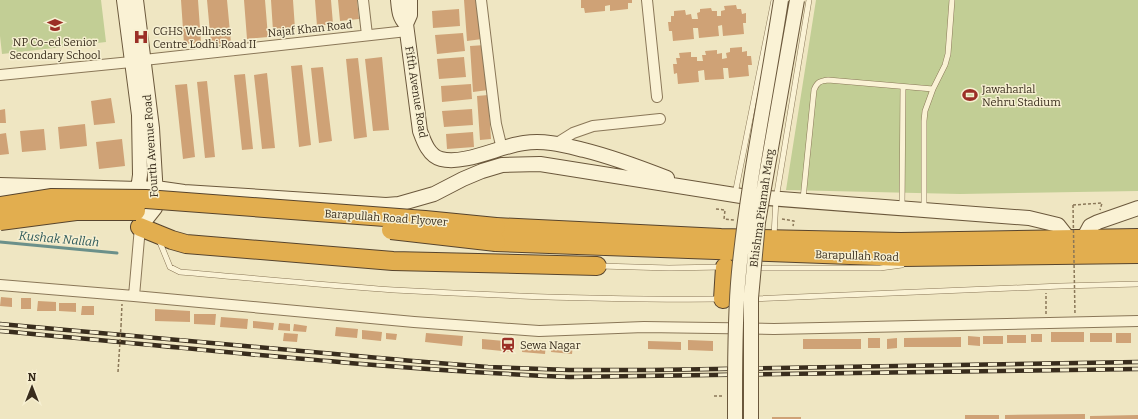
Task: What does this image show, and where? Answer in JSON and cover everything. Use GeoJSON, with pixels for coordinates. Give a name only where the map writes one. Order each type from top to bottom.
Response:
{"type":"FeatureCollection","features":[{"type":"Feature","properties":{"kind":"highway","name":"Barapullah Road Flyover"},"geometry":{"type":"LineString","coordinates":[[0,206],[52,198],[146,199],[425,220],[536,244],[577,245]]}},
{"type":"Feature","properties":{"kind":"highway","name":"Barapullah Road Flyover"},"geometry":{"type":"LineString","coordinates":[[0,221],[76,211],[158,211],[406,231],[496,235],[774,239]]}},
{"type":"Feature","properties":{"kind":"highway"},"geometry":{"type":"LineString","coordinates":[[148,230],[186,244],[393,261],[597,266]]}},
{"type":"Feature","properties":{"kind":"highway","name":"Barapullah Road"},"geometry":{"type":"LineString","coordinates":[[774,239],[901,242],[1138,238]]}},
{"type":"Feature","properties":{"kind":"highway"},"geometry":{"type":"LineString","coordinates":[[534,264],[536,244]]}},
{"type":"Feature","properties":{"kind":"highway","name":"Barapullah Road"},"geometry":{"type":"LineString","coordinates":[[577,245],[904,257],[1138,254]]}},
{"type":"Feature","properties":{"kind":"highway"},"geometry":{"type":"LineString","coordinates":[[575,265],[577,245]]}},
{"type":"Feature","properties":{"kind":"highway"},"geometry":{"type":"LineString","coordinates":[[723,299],[725,267]]}},
{"type":"Feature","properties":{"kind":"street","name":"Fourth Avenue Road"},"geometry":{"type":"LineString","coordinates":[[124,0],[152,128],[156,202],[148,230]]}},
{"type":"Feature","properties":{"kind":"street","name":"Fourth Avenue Road"},"geometry":{"type":"LineString","coordinates":[[136,0],[141,157],[136,204],[148,230]]}},
{"type":"Feature","properties":{"kind":"street"},"geometry":{"type":"LineString","coordinates":[[363,0],[366,35]]}},
{"type":"Feature","properties":{"kind":"street","name":"Fifth Avenue Road"},"geometry":{"type":"LineString","coordinates":[[398,0],[399,14],[406,28],[420,131],[425,144],[431,152],[440,159],[461,159],[522,143],[540,141],[557,143],[619,159],[689,188]]}},
{"type":"Feature","properties":{"kind":"street","name":"Fifth Avenue Road"},"geometry":{"type":"LineString","coordinates":[[406,28],[410,15],[410,0]]}},
{"type":"Feature","properties":{"kind":"street"},"geometry":{"type":"LineString","coordinates":[[481,0],[496,124],[502,149]]}},
{"type":"Feature","properties":{"kind":"street"},"geometry":{"type":"LineString","coordinates":[[648,0],[657,97]]}},
{"type":"Feature","properties":{"kind":"street","name":"Bhishma Pitamah Marg"},"geometry":{"type":"LineString","coordinates":[[735,419],[735,322],[739,273],[752,177],[781,0]]}},
{"type":"Feature","properties":{"kind":"street","name":"Bhishma Pitamah Marg"},"geometry":{"type":"LineString","coordinates":[[751,419],[753,267],[759,214],[797,0]]}},
{"type":"Feature","properties":{"kind":"street","name":"Najaf Khan Road"},"geometry":{"type":"LineString","coordinates":[[0,75],[366,35],[406,28]]}},
{"type":"Feature","properties":{"kind":"street"},"geometry":{"type":"LineString","coordinates":[[557,143],[573,133],[593,126],[660,118]]}},
{"type":"Feature","properties":{"kind":"street"},"geometry":{"type":"LineString","coordinates":[[0,185],[138,189],[156,188],[184,192],[393,205],[434,194],[482,171],[502,165],[522,163],[540,164],[735,195],[1029,218],[1058,225],[1076,239],[1090,226],[1138,208]]}},
{"type":"Feature","properties":{"kind":"street"},"geometry":{"type":"LineString","coordinates":[[0,196],[136,204],[156,202],[184,192]]}},
{"type":"Feature","properties":{"kind":"street"},"geometry":{"type":"LineString","coordinates":[[134,296],[148,230]]}},
{"type":"Feature","properties":{"kind":"street"},"geometry":{"type":"LineString","coordinates":[[0,285],[414,322],[539,331],[644,327],[774,329],[1138,321]]}},
{"type":"Feature","properties":{"kind":"lane"},"geometry":{"type":"LineString","coordinates":[[735,195],[774,0]]}},
{"type":"Feature","properties":{"kind":"lane"},"geometry":{"type":"LineString","coordinates":[[774,239],[776,199],[809,0]]}},
{"type":"Feature","properties":{"kind":"lane"},"geometry":{"type":"LineString","coordinates":[[924,210],[925,111],[933,89],[945,65],[948,54],[952,0]]}},
{"type":"Feature","properties":{"kind":"lane"},"geometry":{"type":"LineString","coordinates":[[803,201],[814,90],[816,84],[821,80],[828,80],[933,89]]}},
{"type":"Feature","properties":{"kind":"lane"},"geometry":{"type":"LineString","coordinates":[[902,208],[904,87]]}},
{"type":"Feature","properties":{"kind":"lane"},"geometry":{"type":"LineString","coordinates":[[148,230],[170,267],[180,272],[441,292],[616,299],[723,299],[1046,286],[1138,284]]}},
{"type":"Feature","properties":{"kind":"lane"},"geometry":{"type":"LineString","coordinates":[[919,262],[958,257]]}},
{"type":"Feature","properties":{"kind":"lane"},"geometry":{"type":"LineString","coordinates":[[597,266],[669,268],[880,268],[912,264]]}},
{"type":"Feature","properties":{"kind":"path"},"geometry":{"type":"LineString","coordinates":[[1075,316],[1073,205],[1102,203]]}},
{"type":"Feature","properties":{"kind":"path"},"geometry":{"type":"LineString","coordinates":[[716,209],[725,210],[724,219],[735,220]]}},
{"type":"Feature","properties":{"kind":"path"},"geometry":{"type":"LineString","coordinates":[[780,219],[794,221],[793,226]]}},
{"type":"Feature","properties":{"kind":"path"},"geometry":{"type":"LineString","coordinates":[[1046,286],[1046,316]]}},
{"type":"Feature","properties":{"kind":"path"},"geometry":{"type":"LineString","coordinates":[[118,372],[123,295]]}},
{"type":"Feature","properties":{"kind":"path"},"geometry":{"type":"LineString","coordinates":[[714,396],[725,396]]}},
{"type":"Feature","properties":{"kind":"green space","name":"NP Co-ed Senior Secondary School"},"geometry":{"type":"Polygon","coordinates":[[[0,0],[101,0],[106,42],[2,54],[0,36],[0,0]]]}},
{"type":"Feature","properties":{"kind":"green space","name":"Jawaharlal Nehru Stadium"},"geometry":{"type":"Polygon","coordinates":[[[816,0],[1138,0],[1138,191],[960,194],[786,190],[816,0]]]}},
{"type":"Feature","properties":{"kind":"building"},"geometry":{"type":"Polygon","coordinates":[[[181,0],[198,0],[201,43],[184,44],[181,0]]]}},
{"type":"Feature","properties":{"kind":"building"},"geometry":{"type":"Polygon","coordinates":[[[207,0],[227,0],[231,43],[211,44],[207,0]]]}},
{"type":"Feature","properties":{"kind":"building"},"geometry":{"type":"Polygon","coordinates":[[[244,0],[265,0],[268,37],[247,39],[244,0]]]}},
{"type":"Feature","properties":{"kind":"building"},"geometry":{"type":"Polygon","coordinates":[[[271,0],[293,0],[295,29],[273,31],[271,0]]]}},
{"type":"Feature","properties":{"kind":"building"},"geometry":{"type":"Polygon","coordinates":[[[315,0],[331,0],[333,24],[317,26],[315,0]]]}},
{"type":"Feature","properties":{"kind":"building"},"geometry":{"type":"Polygon","coordinates":[[[338,0],[357,0],[359,19],[340,21],[338,0]]]}},
{"type":"Feature","properties":{"kind":"building"},"geometry":{"type":"Polygon","coordinates":[[[464,0],[479,0],[482,39],[467,41],[464,0]]]}},
{"type":"Feature","properties":{"kind":"building"},"geometry":{"type":"Polygon","coordinates":[[[581,0],[632,0],[632,3],[628,3],[628,9],[610,11],[610,5],[605,6],[605,11],[585,13],[584,8],[581,8],[581,0]]]}},
{"type":"Feature","properties":{"kind":"building"},"geometry":{"type":"Polygon","coordinates":[[[736,5],[737,9],[741,9],[742,14],[746,13],[746,23],[743,23],[744,34],[723,36],[722,25],[718,26],[719,36],[699,38],[698,28],[693,28],[694,39],[673,41],[672,31],[669,31],[668,22],[671,22],[671,16],[674,16],[674,11],[685,10],[686,15],[691,14],[692,19],[698,19],[697,13],[700,12],[700,9],[711,8],[712,11],[717,11],[717,16],[721,16],[721,11],[725,10],[724,6],[736,5]]]}},
{"type":"Feature","properties":{"kind":"building"},"geometry":{"type":"Polygon","coordinates":[[[459,9],[460,26],[433,28],[432,11],[459,9]]]}},
{"type":"Feature","properties":{"kind":"building"},"geometry":{"type":"Polygon","coordinates":[[[463,33],[465,51],[437,54],[435,35],[463,33]]]}},
{"type":"Feature","properties":{"kind":"building"},"geometry":{"type":"Polygon","coordinates":[[[485,45],[488,90],[473,92],[470,46],[485,45]]]}},
{"type":"Feature","properties":{"kind":"building"},"geometry":{"type":"Polygon","coordinates":[[[742,47],[742,52],[747,51],[747,56],[751,56],[752,65],[748,65],[749,76],[729,78],[728,68],[723,68],[724,79],[705,80],[704,70],[698,71],[699,82],[678,84],[677,73],[674,74],[673,64],[677,64],[676,58],[680,58],[679,53],[691,52],[691,57],[697,57],[697,61],[703,61],[702,55],[706,55],[705,51],[717,50],[717,54],[722,53],[722,59],[727,58],[726,53],[730,52],[730,48],[742,47]]]}},
{"type":"Feature","properties":{"kind":"building"},"geometry":{"type":"Polygon","coordinates":[[[382,57],[389,130],[373,131],[365,59],[382,57]]]}},
{"type":"Feature","properties":{"kind":"building"},"geometry":{"type":"Polygon","coordinates":[[[464,57],[466,77],[439,79],[437,59],[464,57]]]}},
{"type":"Feature","properties":{"kind":"building"},"geometry":{"type":"Polygon","coordinates":[[[358,58],[367,137],[354,139],[346,59],[358,58]]]}},
{"type":"Feature","properties":{"kind":"building"},"geometry":{"type":"Polygon","coordinates":[[[302,65],[311,145],[299,147],[291,66],[302,65]]]}},
{"type":"Feature","properties":{"kind":"building"},"geometry":{"type":"Polygon","coordinates":[[[323,67],[332,141],[319,143],[311,68],[323,67]]]}},
{"type":"Feature","properties":{"kind":"building"},"geometry":{"type":"Polygon","coordinates":[[[267,73],[275,148],[262,149],[254,75],[267,73]]]}},
{"type":"Feature","properties":{"kind":"building"},"geometry":{"type":"Polygon","coordinates":[[[245,74],[253,149],[242,150],[234,75],[245,74]]]}},
{"type":"Feature","properties":{"kind":"building"},"geometry":{"type":"Polygon","coordinates":[[[207,81],[215,157],[205,158],[197,82],[207,81]]]}},
{"type":"Feature","properties":{"kind":"building"},"geometry":{"type":"Polygon","coordinates":[[[187,84],[195,157],[183,159],[175,85],[187,84]]]}},
{"type":"Feature","properties":{"kind":"building"},"geometry":{"type":"Polygon","coordinates":[[[471,84],[472,99],[442,102],[441,86],[471,84]]]}},
{"type":"Feature","properties":{"kind":"building"},"geometry":{"type":"Polygon","coordinates":[[[488,95],[491,139],[480,140],[477,96],[488,95]]]}},
{"type":"Feature","properties":{"kind":"building"},"geometry":{"type":"Polygon","coordinates":[[[111,98],[115,123],[94,125],[91,101],[111,98]]]}},
{"type":"Feature","properties":{"kind":"building"},"geometry":{"type":"Polygon","coordinates":[[[5,109],[6,123],[0,123],[0,110],[5,109]]]}},
{"type":"Feature","properties":{"kind":"building"},"geometry":{"type":"Polygon","coordinates":[[[472,109],[473,125],[444,127],[442,111],[472,109]]]}},
{"type":"Feature","properties":{"kind":"building"},"geometry":{"type":"Polygon","coordinates":[[[85,124],[87,146],[60,149],[58,127],[85,124]]]}},
{"type":"Feature","properties":{"kind":"building"},"geometry":{"type":"Polygon","coordinates":[[[44,129],[46,150],[22,152],[20,131],[44,129]]]}},
{"type":"Feature","properties":{"kind":"building"},"geometry":{"type":"Polygon","coordinates":[[[473,132],[474,147],[447,149],[446,134],[473,132]]]}},
{"type":"Feature","properties":{"kind":"building"},"geometry":{"type":"Polygon","coordinates":[[[6,133],[9,154],[0,155],[0,134],[6,133]]]}},
{"type":"Feature","properties":{"kind":"building"},"geometry":{"type":"Polygon","coordinates":[[[122,139],[125,166],[99,169],[96,142],[122,139]]]}},
{"type":"Feature","properties":{"kind":"building"},"geometry":{"type":"Polygon","coordinates":[[[1,297],[12,298],[12,307],[0,306],[1,297]]]}},
{"type":"Feature","properties":{"kind":"building"},"geometry":{"type":"Polygon","coordinates":[[[21,298],[31,298],[31,309],[21,309],[21,298]]]}},
{"type":"Feature","properties":{"kind":"building"},"geometry":{"type":"Polygon","coordinates":[[[38,301],[56,302],[56,311],[37,311],[38,301]]]}},
{"type":"Feature","properties":{"kind":"building"},"geometry":{"type":"Polygon","coordinates":[[[59,303],[76,303],[76,312],[59,311],[59,303]]]}},
{"type":"Feature","properties":{"kind":"building"},"geometry":{"type":"Polygon","coordinates":[[[82,306],[94,306],[94,315],[81,315],[82,306]]]}},
{"type":"Feature","properties":{"kind":"building"},"geometry":{"type":"Polygon","coordinates":[[[155,309],[190,311],[190,322],[155,321],[155,309]]]}},
{"type":"Feature","properties":{"kind":"building"},"geometry":{"type":"Polygon","coordinates":[[[194,314],[216,314],[215,325],[194,324],[194,314]]]}},
{"type":"Feature","properties":{"kind":"building"},"geometry":{"type":"Polygon","coordinates":[[[221,317],[248,319],[247,329],[220,327],[221,317]]]}},
{"type":"Feature","properties":{"kind":"building"},"geometry":{"type":"Polygon","coordinates":[[[253,321],[274,323],[273,330],[253,328],[253,321]]]}},
{"type":"Feature","properties":{"kind":"building"},"geometry":{"type":"Polygon","coordinates":[[[279,323],[290,324],[290,331],[278,330],[279,323]]]}},
{"type":"Feature","properties":{"kind":"building"},"geometry":{"type":"Polygon","coordinates":[[[294,324],[307,326],[306,332],[293,331],[294,324]]]}},
{"type":"Feature","properties":{"kind":"building"},"geometry":{"type":"Polygon","coordinates":[[[336,327],[358,329],[357,338],[335,336],[336,327]]]}},
{"type":"Feature","properties":{"kind":"building"},"geometry":{"type":"Polygon","coordinates":[[[362,330],[382,332],[381,341],[362,339],[362,330]]]}},
{"type":"Feature","properties":{"kind":"building"},"geometry":{"type":"Polygon","coordinates":[[[1051,332],[1084,332],[1084,342],[1051,342],[1051,332]]]}},
{"type":"Feature","properties":{"kind":"building"},"geometry":{"type":"Polygon","coordinates":[[[284,333],[298,334],[297,342],[283,341],[284,333]]]}},
{"type":"Feature","properties":{"kind":"building"},"geometry":{"type":"Polygon","coordinates":[[[386,333],[397,334],[396,340],[386,339],[386,333]]]}},
{"type":"Feature","properties":{"kind":"building"},"geometry":{"type":"Polygon","coordinates":[[[426,333],[463,336],[462,346],[425,342],[426,333]]]}},
{"type":"Feature","properties":{"kind":"building"},"geometry":{"type":"Polygon","coordinates":[[[1090,333],[1112,333],[1112,342],[1090,342],[1090,333]]]}},
{"type":"Feature","properties":{"kind":"building"},"geometry":{"type":"Polygon","coordinates":[[[1116,333],[1131,333],[1131,343],[1116,343],[1116,333]]]}},
{"type":"Feature","properties":{"kind":"building"},"geometry":{"type":"Polygon","coordinates":[[[1031,334],[1042,334],[1042,342],[1031,342],[1031,334]]]}},
{"type":"Feature","properties":{"kind":"building"},"geometry":{"type":"Polygon","coordinates":[[[1007,335],[1026,335],[1026,343],[1007,343],[1007,335]]]}},
{"type":"Feature","properties":{"kind":"building"},"geometry":{"type":"Polygon","coordinates":[[[968,336],[980,337],[980,346],[968,345],[968,336]]]}},
{"type":"Feature","properties":{"kind":"building"},"geometry":{"type":"Polygon","coordinates":[[[983,336],[1003,336],[1003,344],[983,344],[983,336]]]}},
{"type":"Feature","properties":{"kind":"building"},"geometry":{"type":"Polygon","coordinates":[[[961,337],[961,347],[904,347],[904,338],[961,337]]]}},
{"type":"Feature","properties":{"kind":"building"},"geometry":{"type":"Polygon","coordinates":[[[868,338],[880,338],[880,348],[868,348],[868,338]]]}},
{"type":"Feature","properties":{"kind":"building"},"geometry":{"type":"Polygon","coordinates":[[[897,338],[897,348],[887,349],[887,339],[897,338]]]}},
{"type":"Feature","properties":{"kind":"building"},"geometry":{"type":"Polygon","coordinates":[[[482,339],[515,342],[514,352],[482,349],[482,339]]]}},
{"type":"Feature","properties":{"kind":"building"},"geometry":{"type":"Polygon","coordinates":[[[803,339],[861,339],[861,349],[803,349],[803,339]]]}},
{"type":"Feature","properties":{"kind":"building"},"geometry":{"type":"Polygon","coordinates":[[[688,340],[713,341],[713,351],[688,350],[688,340]]]}},
{"type":"Feature","properties":{"kind":"building"},"geometry":{"type":"Polygon","coordinates":[[[648,341],[681,342],[681,350],[648,349],[648,341]]]}},
{"type":"Feature","properties":{"kind":"building"},"geometry":{"type":"Polygon","coordinates":[[[523,342],[546,344],[545,354],[522,352],[523,342]]]}},
{"type":"Feature","properties":{"kind":"building"},"geometry":{"type":"Polygon","coordinates":[[[552,343],[573,345],[572,354],[551,352],[552,343]]]}},
{"type":"Feature","properties":{"kind":"building"},"geometry":{"type":"Polygon","coordinates":[[[1085,414],[1085,419],[1005,419],[1005,415],[1085,414]]]}},
{"type":"Feature","properties":{"kind":"building"},"geometry":{"type":"Polygon","coordinates":[[[965,415],[999,415],[999,419],[965,419],[965,415]]]}},
{"type":"Feature","properties":{"kind":"building"},"geometry":{"type":"Polygon","coordinates":[[[1138,415],[1138,419],[1090,419],[1090,416],[1138,415]]]}},
{"type":"Feature","properties":{"kind":"building"},"geometry":{"type":"Polygon","coordinates":[[[772,417],[801,417],[801,419],[772,419],[772,417]]]}},
{"type":"Feature","properties":{"kind":"waterway","name":"Kushak Nallah"},"geometry":{"type":"LineString","coordinates":[[0,242],[117,253]]}},
{"type":"Feature","properties":{"kind":"railway"},"geometry":{"type":"LineString","coordinates":[[0,324],[413,361],[488,367],[569,370],[1138,362]]}},
{"type":"Feature","properties":{"kind":"railway"},"geometry":{"type":"LineString","coordinates":[[0,331],[427,369],[569,377],[1138,369]]}},
{"type":"Feature","properties":{"kind":"place","name":"NP Co-ed Senior Secondary School"},"geometry":{"type":"Point","coordinates":[55,25]}},
{"type":"Feature","properties":{"kind":"place","name":"CGHS Wellness Centre Lodhi Road II"},"geometry":{"type":"Point","coordinates":[141,37]}},
{"type":"Feature","properties":{"kind":"place","name":"Jawaharlal Nehru Stadium"},"geometry":{"type":"Point","coordinates":[970,95]}},
{"type":"Feature","properties":{"kind":"place","name":"Sewa Nagar"},"geometry":{"type":"Point","coordinates":[508,345]}}]}
